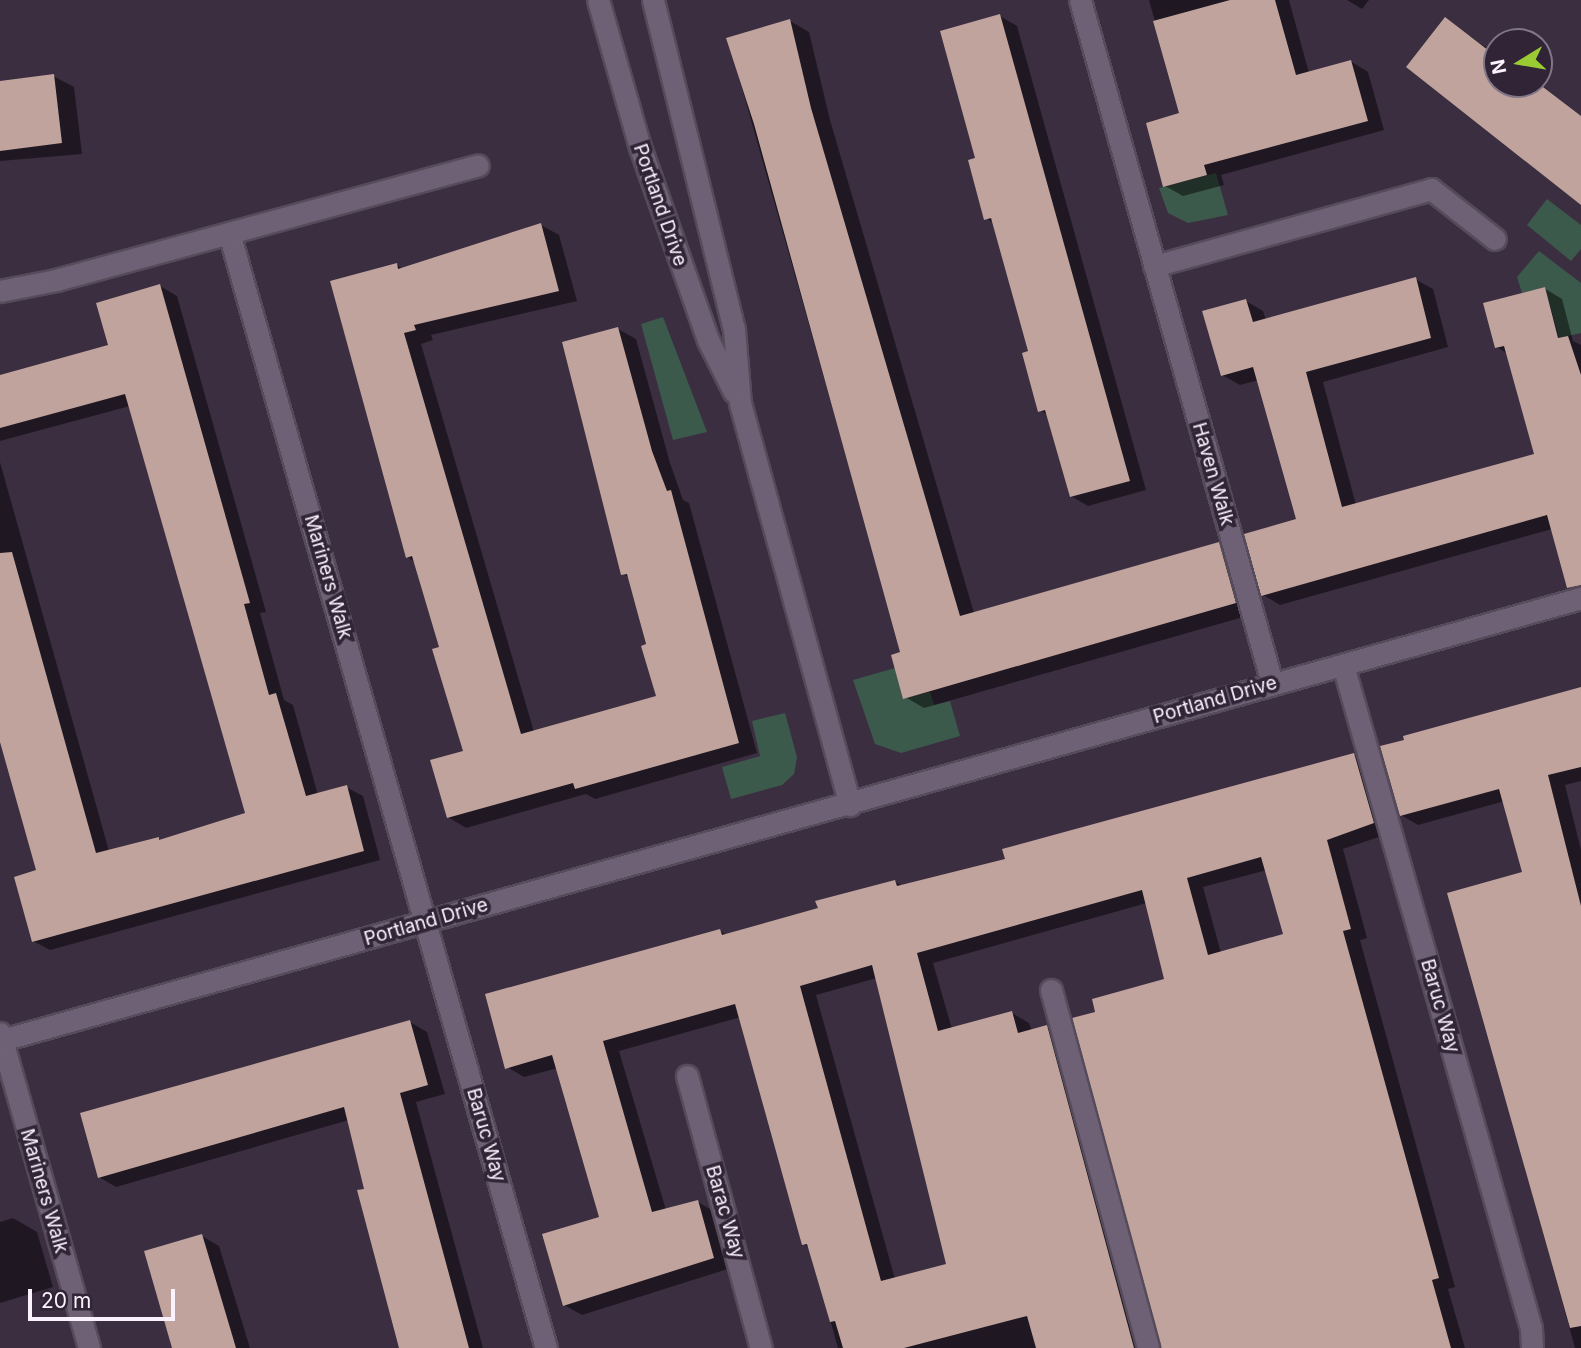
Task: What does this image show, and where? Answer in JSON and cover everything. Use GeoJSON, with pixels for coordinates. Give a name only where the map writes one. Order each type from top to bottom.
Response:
{"type":"FeatureCollection","features":[{"type":"Feature","properties":{"kind":"street","name":"Portland Drive"},"geometry":{"type":"LineString","coordinates":[[598,0],[640,148],[708,340],[740,403]]}},
{"type":"Feature","properties":{"kind":"street","name":"Portland Drive"},"geometry":{"type":"LineString","coordinates":[[653,0],[734,329],[740,403],[850,805]]}},
{"type":"Feature","properties":{"kind":"street","name":"Haven Walk"},"geometry":{"type":"LineString","coordinates":[[1080,0],[1272,683]]}},
{"type":"Feature","properties":{"kind":"street"},"geometry":{"type":"LineString","coordinates":[[0,291],[229,233],[478,165]]}},
{"type":"Feature","properties":{"kind":"street"},"geometry":{"type":"LineString","coordinates":[[1154,265],[1431,189],[1495,239]]}},
{"type":"Feature","properties":{"kind":"street","name":"Mariners Walk"},"geometry":{"type":"LineString","coordinates":[[229,233],[426,922]]}},
{"type":"Feature","properties":{"kind":"street","name":"Portland Drive"},"geometry":{"type":"LineString","coordinates":[[1,1037],[850,805],[1272,683],[1581,598]]}},
{"type":"Feature","properties":{"kind":"street","name":"Baruc Way"},"geometry":{"type":"LineString","coordinates":[[1343,665],[1531,1328],[1532,1348]]}},
{"type":"Feature","properties":{"kind":"street","name":"Baruc Way"},"geometry":{"type":"LineString","coordinates":[[426,922],[546,1348]]}},
{"type":"Feature","properties":{"kind":"street"},"geometry":{"type":"LineString","coordinates":[[1051,990],[1148,1348]]}},
{"type":"Feature","properties":{"kind":"street","name":"Mariners Walk"},"geometry":{"type":"LineString","coordinates":[[1,1037],[89,1348]]}},
{"type":"Feature","properties":{"kind":"street","name":"Barac Way"},"geometry":{"type":"LineString","coordinates":[[687,1076],[761,1348]]}},
{"type":"Feature","properties":{"kind":"green space"},"geometry":{"type":"Polygon","coordinates":[[[1216,173],[1228,215],[1188,223],[1168,213],[1159,188],[1216,173]]]}},
{"type":"Feature","properties":{"kind":"green space"},"geometry":{"type":"Polygon","coordinates":[[[1547,199],[1581,225],[1581,249],[1571,261],[1527,225],[1547,199]]]}},
{"type":"Feature","properties":{"kind":"green space"},"geometry":{"type":"Polygon","coordinates":[[[1539,251],[1581,283],[1581,333],[1559,338],[1545,287],[1522,293],[1517,277],[1539,251]]]}},
{"type":"Feature","properties":{"kind":"green space"},"geometry":{"type":"Polygon","coordinates":[[[663,317],[707,432],[673,440],[641,324],[663,317]]]}},
{"type":"Feature","properties":{"kind":"green space"},"geometry":{"type":"Polygon","coordinates":[[[895,668],[903,698],[930,692],[934,705],[950,701],[960,736],[901,753],[875,744],[853,680],[895,668]]]}},
{"type":"Feature","properties":{"kind":"green space"},"geometry":{"type":"Polygon","coordinates":[[[785,713],[797,757],[794,774],[782,785],[731,799],[722,767],[760,756],[752,721],[785,713]]]}},
{"type":"Feature","properties":{"kind":"building"},"geometry":{"type":"Polygon","coordinates":[[[1230,0],[1275,0],[1296,75],[1351,60],[1368,121],[1204,165],[1207,175],[1163,187],[1146,123],[1179,113],[1153,21],[1230,0]]]}},
{"type":"Feature","properties":{"kind":"building"},"geometry":{"type":"Polygon","coordinates":[[[1000,14],[1130,481],[1070,497],[1045,410],[1038,412],[1022,353],[1028,351],[991,218],[984,220],[968,160],[975,158],[940,31],[1000,14]]]}},
{"type":"Feature","properties":{"kind":"building"},"geometry":{"type":"Polygon","coordinates":[[[1445,17],[1483,46],[1483,98],[1553,98],[1553,95],[1581,116],[1581,205],[1406,67],[1445,17]]]}},
{"type":"Feature","properties":{"kind":"building"},"geometry":{"type":"Polygon","coordinates":[[[790,19],[811,108],[960,616],[1219,542],[1236,603],[903,699],[891,655],[900,652],[754,124],[726,38],[790,19]]]}},
{"type":"Feature","properties":{"kind":"building"},"geometry":{"type":"Polygon","coordinates":[[[54,74],[62,143],[0,151],[0,81],[54,74]]]}},
{"type":"Feature","properties":{"kind":"building"},"geometry":{"type":"Polygon","coordinates":[[[541,223],[559,291],[414,325],[416,330],[404,333],[521,734],[656,696],[641,646],[646,644],[627,574],[621,575],[562,342],[618,327],[652,451],[667,491],[671,490],[739,743],[575,789],[573,783],[447,818],[430,760],[463,751],[432,649],[439,647],[412,556],[406,558],[330,281],[397,263],[398,269],[541,223]]]}},
{"type":"Feature","properties":{"kind":"building"},"geometry":{"type":"Polygon","coordinates":[[[1416,277],[1431,338],[1306,372],[1342,507],[1534,454],[1504,346],[1495,348],[1483,303],[1545,287],[1558,338],[1568,336],[1581,375],[1581,585],[1567,588],[1547,515],[1261,596],[1244,534],[1296,519],[1253,367],[1221,376],[1202,311],[1246,299],[1253,322],[1416,277]]]}},
{"type":"Feature","properties":{"kind":"building"},"geometry":{"type":"Polygon","coordinates":[[[160,284],[250,603],[244,604],[269,695],[276,693],[306,796],[347,785],[364,851],[32,942],[14,877],[36,870],[0,742],[0,553],[12,552],[96,853],[159,837],[159,840],[245,813],[125,394],[0,428],[0,375],[108,345],[96,303],[160,284]]]}},
{"type":"Feature","properties":{"kind":"building"},"geometry":{"type":"Polygon","coordinates":[[[1581,687],[1581,767],[1548,775],[1581,906],[1581,1326],[1570,1328],[1447,893],[1522,872],[1499,789],[1400,816],[1380,746],[1404,740],[1403,736],[1581,687]]]}},
{"type":"Feature","properties":{"kind":"building"},"geometry":{"type":"Polygon","coordinates":[[[1354,753],[1374,823],[1327,840],[1351,929],[1343,931],[1439,1278],[1432,1280],[1451,1348],[1161,1348],[1072,1018],[1095,1012],[1092,999],[1164,979],[1142,890],[917,953],[938,1031],[1012,1011],[1018,1033],[1047,1025],[1134,1348],[1036,1348],[1027,1316],[904,1348],[843,1348],[835,1321],[830,1322],[807,1244],[802,1245],[735,1004],[603,1041],[652,1212],[698,1200],[714,1258],[563,1306],[542,1234],[599,1217],[552,1055],[505,1069],[485,994],[720,929],[722,935],[818,908],[815,901],[895,880],[897,886],[1005,859],[1002,849],[1354,753]],[[1261,857],[1187,878],[1208,955],[1283,934],[1261,857]],[[872,965],[800,986],[881,1281],[946,1264],[872,965]]]}},
{"type":"Feature","properties":{"kind":"building"},"geometry":{"type":"Polygon","coordinates":[[[410,1020],[428,1085],[400,1093],[469,1348],[399,1348],[357,1190],[364,1189],[344,1107],[98,1178],[80,1113],[410,1020]]]}},
{"type":"Feature","properties":{"kind":"building"},"geometry":{"type":"Polygon","coordinates":[[[202,1234],[236,1348],[172,1348],[144,1251],[202,1234]]]}}]}
